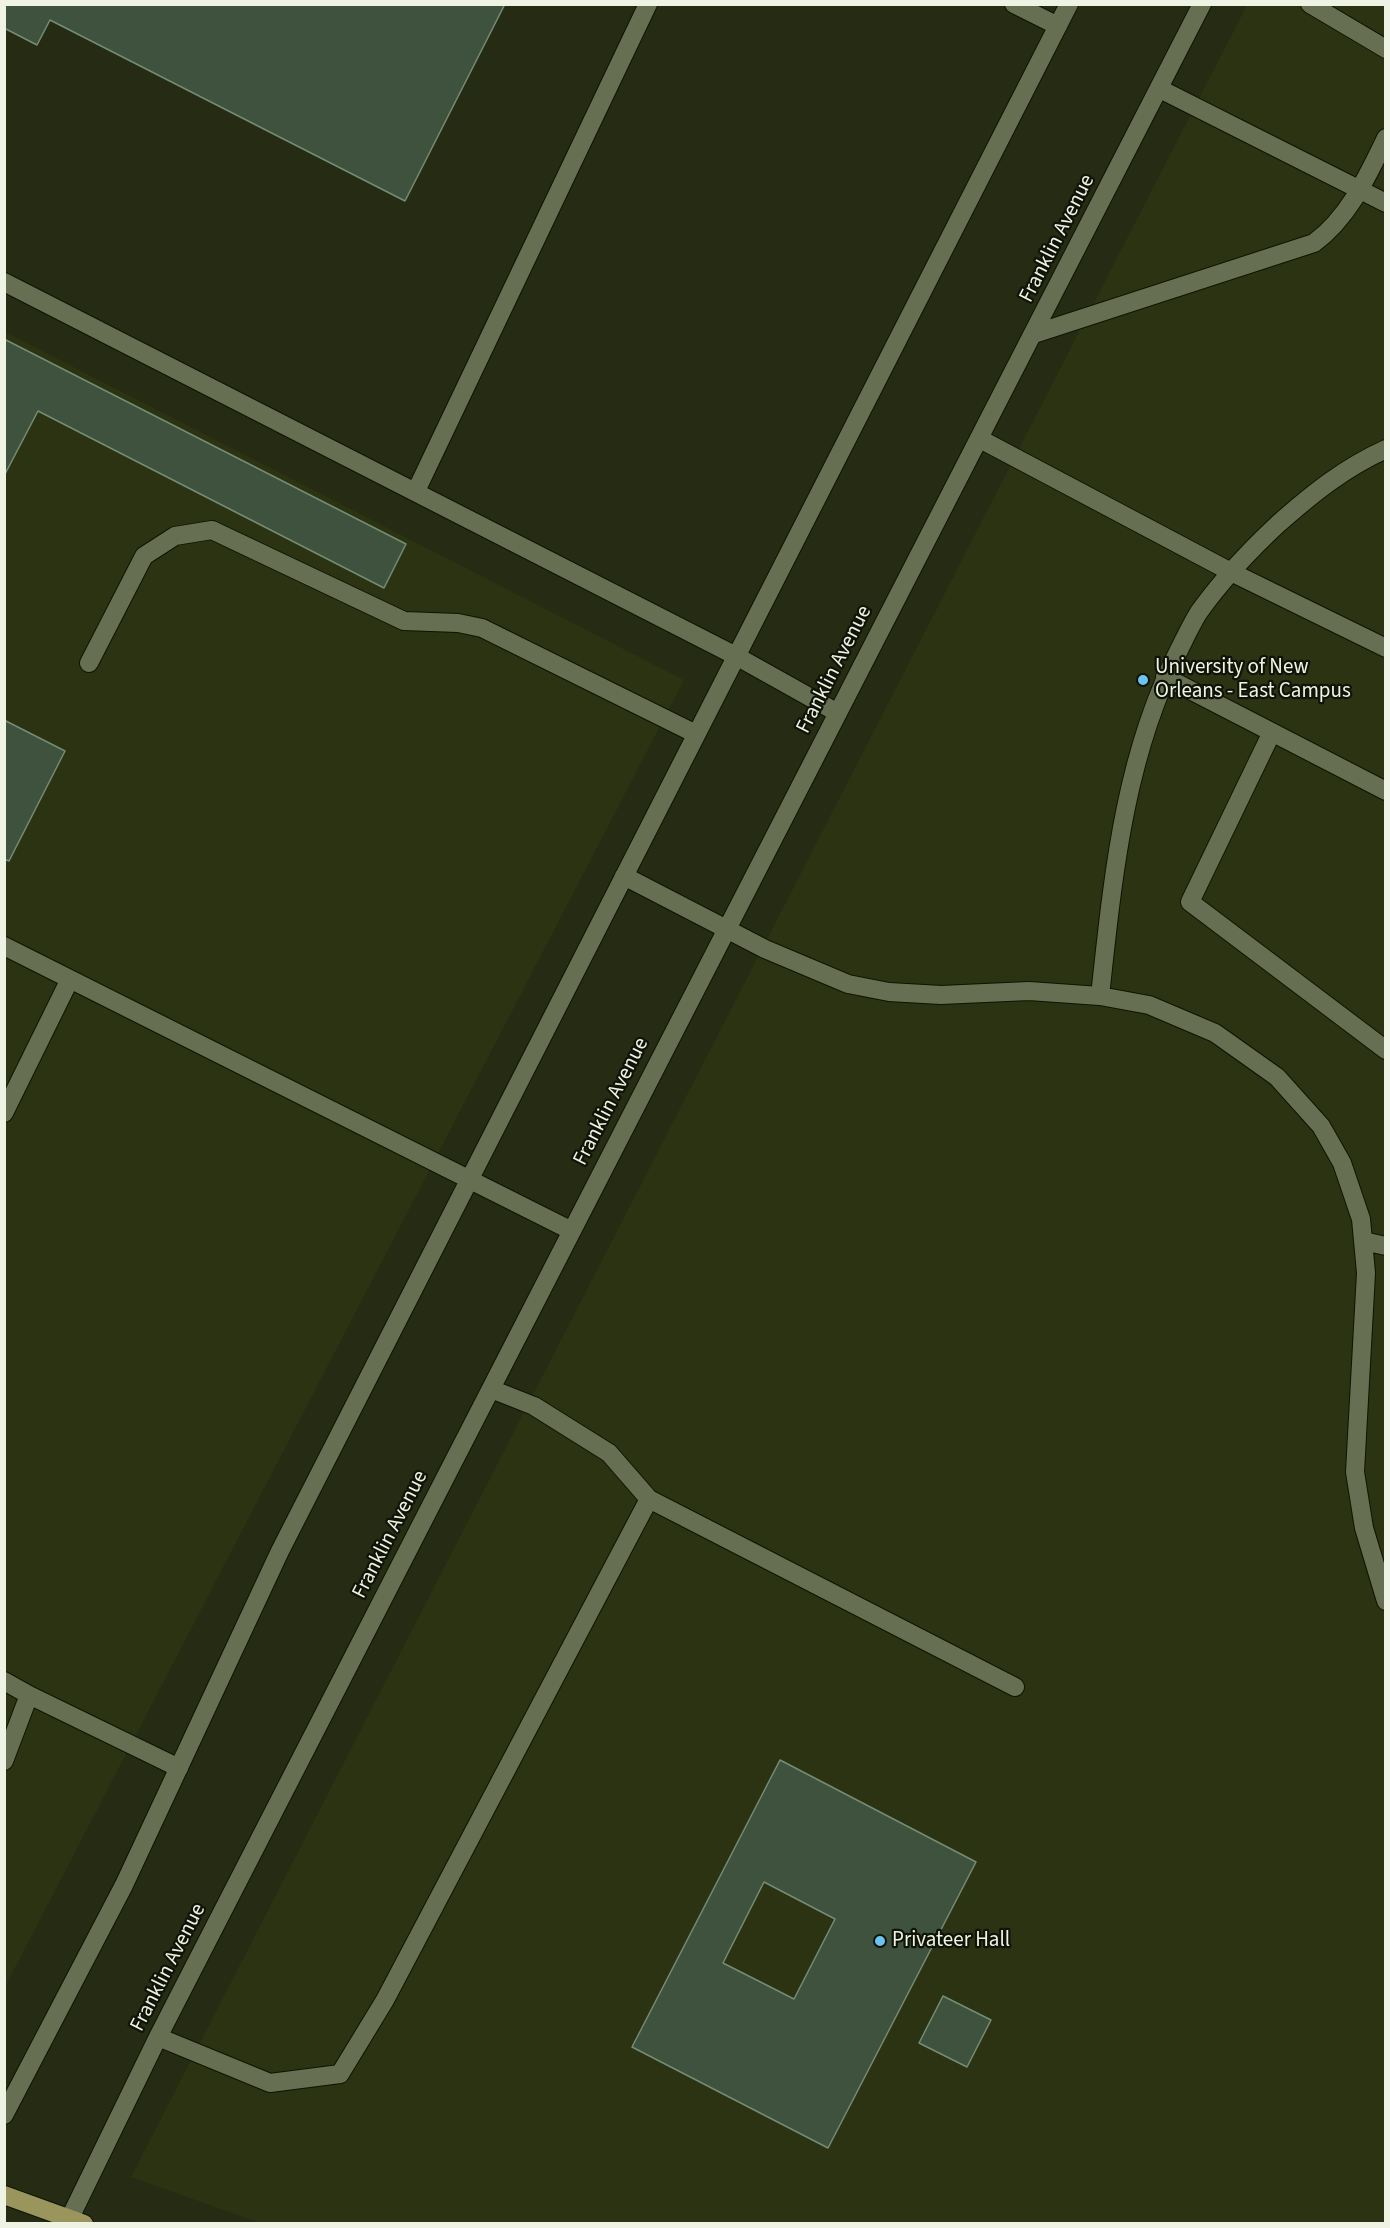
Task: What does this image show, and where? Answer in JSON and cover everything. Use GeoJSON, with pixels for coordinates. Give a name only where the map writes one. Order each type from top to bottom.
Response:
{"type":"FeatureCollection","features":[{"type":"Feature","properties":{"kind":"main road"},"geometry":{"type":"LineString","coordinates":[[4,2195],[74,2222]]}},
{"type":"Feature","properties":{"kind":"street"},"geometry":{"type":"LineString","coordinates":[[416,491],[648,4]]}},
{"type":"Feature","properties":{"kind":"street"},"geometry":{"type":"LineString","coordinates":[[1014,4],[1058,26]]}},
{"type":"Feature","properties":{"kind":"street"},"geometry":{"type":"LineString","coordinates":[[4,2115],[124,1886],[280,1551],[1069,4]]}},
{"type":"Feature","properties":{"kind":"street","name":"Franklin Avenue"},"geometry":{"type":"LineString","coordinates":[[74,2222],[158,2037],[1202,4]]}},
{"type":"Feature","properties":{"kind":"street"},"geometry":{"type":"LineString","coordinates":[[1310,4],[1386,49]]}},
{"type":"Feature","properties":{"kind":"street"},"geometry":{"type":"LineString","coordinates":[[1160,89],[1386,203]]}},
{"type":"Feature","properties":{"kind":"street"},"geometry":{"type":"LineString","coordinates":[[1034,334],[1314,243],[1331,230],[1346,212],[1386,138]]}},
{"type":"Feature","properties":{"kind":"street"},"geometry":{"type":"LineString","coordinates":[[4,282],[736,656],[838,713]]}},
{"type":"Feature","properties":{"kind":"street"},"geometry":{"type":"LineString","coordinates":[[980,439],[1232,572],[1386,648]]}},
{"type":"Feature","properties":{"kind":"street"},"geometry":{"type":"LineString","coordinates":[[1100,996],[1114,873],[1128,795],[1141,741],[1165,677],[1198,613],[1249,550],[1322,485],[1386,449]]}},
{"type":"Feature","properties":{"kind":"street"},"geometry":{"type":"LineString","coordinates":[[88,663],[144,556],[174,536],[212,530],[404,621],[458,623],[482,628],[696,734]]}},
{"type":"Feature","properties":{"kind":"street"},"geometry":{"type":"LineString","coordinates":[[1165,677],[1386,791]]}},
{"type":"Feature","properties":{"kind":"street"},"geometry":{"type":"LineString","coordinates":[[1272,732],[1190,902],[1386,1050]]}},
{"type":"Feature","properties":{"kind":"street"},"geometry":{"type":"LineString","coordinates":[[624,876],[765,949],[848,984],[889,992],[941,995],[1029,991],[1100,996],[1149,1005],[1215,1033],[1277,1077],[1321,1126],[1342,1163],[1361,1219],[1366,1273],[1355,1472],[1364,1528],[1386,1601]]}},
{"type":"Feature","properties":{"kind":"street"},"geometry":{"type":"LineString","coordinates":[[4,946],[572,1231]]}},
{"type":"Feature","properties":{"kind":"street"},"geometry":{"type":"LineString","coordinates":[[4,1113],[70,979]]}},
{"type":"Feature","properties":{"kind":"street"},"geometry":{"type":"LineString","coordinates":[[1363,1241],[1386,1246]]}},
{"type":"Feature","properties":{"kind":"street"},"geometry":{"type":"LineString","coordinates":[[491,1389],[534,1406],[609,1453],[649,1499],[1015,1687]]}},
{"type":"Feature","properties":{"kind":"street"},"geometry":{"type":"LineString","coordinates":[[158,2037],[270,2083],[340,2074],[385,2000],[649,1499]]}},
{"type":"Feature","properties":{"kind":"street"},"geometry":{"type":"LineString","coordinates":[[4,1681],[179,1767]]}},
{"type":"Feature","properties":{"kind":"street"},"geometry":{"type":"LineString","coordinates":[[4,1761],[29,1695]]}},
{"type":"Feature","properties":{"kind":"shaded area","name":"University of New Orleans - East Campus"},"geometry":{"type":"Polygon","coordinates":[[[1247,5],[1385,5],[1385,2223],[263,2224],[131,2177],[1247,5]]]}},
{"type":"Feature","properties":{"kind":"shaded area"},"geometry":{"type":"Polygon","coordinates":[[[5,332],[684,680],[5,1987],[5,332]]]}},
{"type":"Feature","properties":{"kind":"building"},"geometry":{"type":"Polygon","coordinates":[[[4,4],[505,4],[405,201],[50,20],[37,45],[4,28],[4,4]]]}},
{"type":"Feature","properties":{"kind":"building"},"geometry":{"type":"Polygon","coordinates":[[[4,339],[406,544],[384,588],[38,411],[4,476],[4,339]]]}},
{"type":"Feature","properties":{"kind":"building"},"geometry":{"type":"Polygon","coordinates":[[[4,720],[65,751],[9,861],[4,859],[4,720]]]}},
{"type":"Feature","properties":{"kind":"building","name":"Privateer Hall"},"geometry":{"type":"Polygon","coordinates":[[[780,1760],[976,1862],[828,2148],[632,2047],[780,1760]],[[764,1882],[723,1963],[794,1999],[835,1919],[764,1882]]]}},
{"type":"Feature","properties":{"kind":"building"},"geometry":{"type":"Polygon","coordinates":[[[943,1996],[991,2020],[967,2067],[919,2043],[943,1996]]]}},
{"type":"Feature","properties":{"kind":"place","name":"University of New Orleans - East Campus"},"geometry":{"type":"Point","coordinates":[1143,680]}},
{"type":"Feature","properties":{"kind":"place","name":"Privateer Hall"},"geometry":{"type":"Point","coordinates":[880,1941]}}]}
